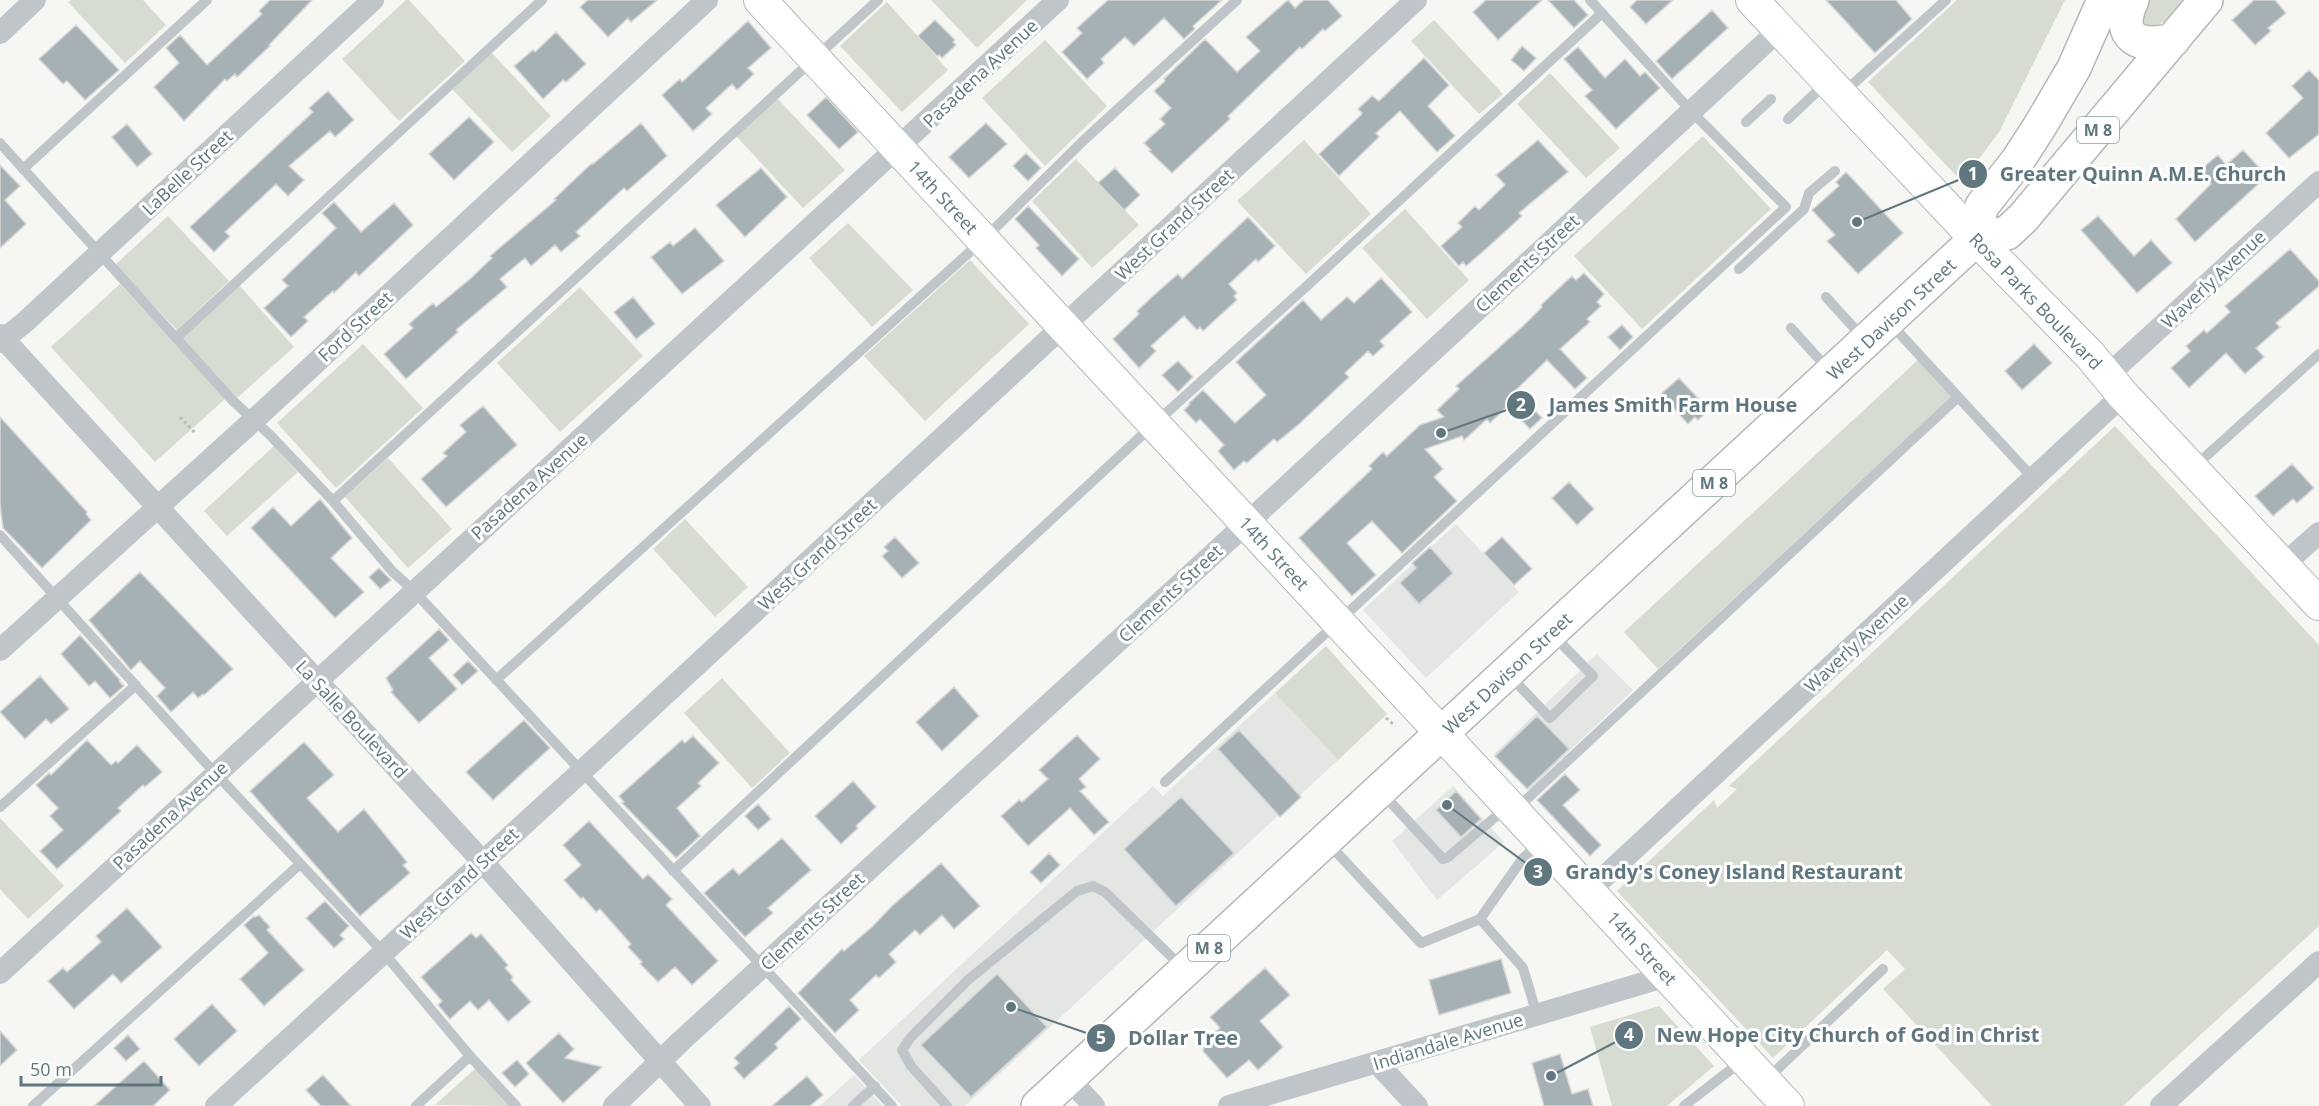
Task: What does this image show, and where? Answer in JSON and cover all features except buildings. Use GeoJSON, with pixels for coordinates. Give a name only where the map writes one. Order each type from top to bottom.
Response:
{"type":"FeatureCollection","features":[{"type":"Feature","properties":{"kind":"highway"},"geometry":{"type":"LineString","coordinates":[[1976,239],[1977,222],[1982,207],[2018,160],[2040,126],[2074,68],[2104,0]]}},
{"type":"Feature","properties":{"kind":"highway"},"geometry":{"type":"LineString","coordinates":[[2132,0],[2128,15],[2128,30],[2131,36],[2146,44],[2173,40]]}},
{"type":"Feature","properties":{"kind":"highway","name":"M 8"},"geometry":{"type":"LineString","coordinates":[[1976,239],[2007,233],[2023,218],[2206,0]]}},
{"type":"Feature","properties":{"kind":"highway","name":"West Davison Street"},"geometry":{"type":"LineString","coordinates":[[1038,1106],[1976,239]]}},
{"type":"Feature","properties":{"kind":"street"},"geometry":{"type":"LineString","coordinates":[[0,33],[35,0]]}},
{"type":"Feature","properties":{"kind":"street","name":"LaBelle Street"},"geometry":{"type":"LineString","coordinates":[[1,339],[24,323],[373,0]]}},
{"type":"Feature","properties":{"kind":"street","name":"Ford Street"},"geometry":{"type":"LineString","coordinates":[[0,650],[255,419],[707,0]]}},
{"type":"Feature","properties":{"kind":"street","name":"14th Street"},"geometry":{"type":"LineString","coordinates":[[760,0],[1788,1106]]}},
{"type":"Feature","properties":{"kind":"street","name":"Pasadena Avenue"},"geometry":{"type":"LineString","coordinates":[[0,973],[1058,0]]}},
{"type":"Feature","properties":{"kind":"street","name":"West Grand Street"},"geometry":{"type":"LineString","coordinates":[[216,1106],[1416,0]]}},
{"type":"Feature","properties":{"kind":"street","name":"Rosa Parks Boulevard"},"geometry":{"type":"LineString","coordinates":[[1756,2],[1779,30],[2319,604]]}},
{"type":"Feature","properties":{"kind":"street","name":"Clements Street"},"geometry":{"type":"LineString","coordinates":[[614,1106],[661,1063],[680,1042],[1246,524],[1779,30]]}},
{"type":"Feature","properties":{"kind":"street","name":"Waverly Avenue"},"geometry":{"type":"LineString","coordinates":[[1589,891],[2033,478],[2115,385],[2319,182]]}},
{"type":"Feature","properties":{"kind":"street","name":"La Salle Boulevard"},"geometry":{"type":"LineString","coordinates":[[1,339],[482,861],[700,1106]]}},
{"type":"Feature","properties":{"kind":"street"},"geometry":{"type":"LineString","coordinates":[[2283,565],[2319,533]]}},
{"type":"Feature","properties":{"kind":"street"},"geometry":{"type":"LineString","coordinates":[[2161,1106],[2319,962]]}},
{"type":"Feature","properties":{"kind":"street","name":"Indiandale Avenue"},"geometry":{"type":"LineString","coordinates":[[1229,1106],[1667,976]]}},
{"type":"Feature","properties":{"kind":"street"},"geometry":{"type":"LineString","coordinates":[[1377,1063],[1417,1106]]}},
{"type":"Feature","properties":{"kind":"street"},"geometry":{"type":"LineString","coordinates":[[1068,1078],[1094,1106]]}},
{"type":"Feature","properties":{"kind":"lane"},"geometry":{"type":"LineString","coordinates":[[24,169],[207,0]]}},
{"type":"Feature","properties":{"kind":"lane"},"geometry":{"type":"LineString","coordinates":[[177,337],[542,0]]}},
{"type":"Feature","properties":{"kind":"lane"},"geometry":{"type":"LineString","coordinates":[[333,501],[878,0]]}},
{"type":"Feature","properties":{"kind":"lane"},"geometry":{"type":"LineString","coordinates":[[496,680],[983,240],[1084,140],[1237,0]]}},
{"type":"Feature","properties":{"kind":"lane"},"geometry":{"type":"LineString","coordinates":[[1164,782],[1786,207],[1691,111],[1590,0]]}},
{"type":"Feature","properties":{"kind":"lane"},"geometry":{"type":"LineString","coordinates":[[1788,119],[1834,88],[1946,0]]}},
{"type":"Feature","properties":{"kind":"lane"},"geometry":{"type":"LineString","coordinates":[[673,871],[1153,425],[1602,13]]}},
{"type":"Feature","properties":{"kind":"lane"},"geometry":{"type":"LineString","coordinates":[[1746,122],[1771,99]]}},
{"type":"Feature","properties":{"kind":"lane"},"geometry":{"type":"LineString","coordinates":[[0,143],[236,404],[255,419],[333,501],[392,571],[414,591],[892,1106]]}},
{"type":"Feature","properties":{"kind":"lane"},"geometry":{"type":"LineString","coordinates":[[1739,269],[1804,209],[1809,193],[1835,171]]}},
{"type":"Feature","properties":{"kind":"lane"},"geometry":{"type":"LineString","coordinates":[[1826,297],[1878,332],[1958,397],[2033,478]]}},
{"type":"Feature","properties":{"kind":"lane"},"geometry":{"type":"LineString","coordinates":[[1791,328],[1832,374]]}},
{"type":"Feature","properties":{"kind":"lane"},"geometry":{"type":"LineString","coordinates":[[2193,468],[2319,354]]}},
{"type":"Feature","properties":{"kind":"lane"},"geometry":{"type":"LineString","coordinates":[[1380,790],[1443,859],[1447,858],[1511,808],[1958,397]]}},
{"type":"Feature","properties":{"kind":"lane"},"geometry":{"type":"LineString","coordinates":[[0,536],[300,864],[384,952],[470,1056],[516,1106]]}},
{"type":"Feature","properties":{"kind":"lane"},"geometry":{"type":"LineString","coordinates":[[1506,673],[1550,718],[1593,676],[1551,632]]}},
{"type":"Feature","properties":{"kind":"lane"},"geometry":{"type":"LineString","coordinates":[[0,807],[136,685]]}},
{"type":"Feature","properties":{"kind":"lane"},"geometry":{"type":"LineString","coordinates":[[1325,841],[1421,944],[1479,919],[1523,858],[1542,841]]}},
{"type":"Feature","properties":{"kind":"lane"},"geometry":{"type":"LineString","coordinates":[[33,1106],[300,864]]}},
{"type":"Feature","properties":{"kind":"lane"},"geometry":{"type":"LineString","coordinates":[[947,1106],[910,1066],[902,1050],[911,1037],[968,980],[1077,891],[1093,886],[1104,892],[1185,970]]}},
{"type":"Feature","properties":{"kind":"lane"},"geometry":{"type":"LineString","coordinates":[[1479,919],[1523,968],[1537,1015]]}},
{"type":"Feature","properties":{"kind":"lane"},"geometry":{"type":"LineString","coordinates":[[1684,1106],[1754,1070],[1883,969]]}},
{"type":"Feature","properties":{"kind":"lane"},"geometry":{"type":"LineString","coordinates":[[416,1106],[470,1056]]}},
{"type":"Feature","properties":{"kind":"lane"},"geometry":{"type":"LineString","coordinates":[[853,1106],[874,1086]]}},
{"type":"Feature","properties":{"kind":"path"},"geometry":{"type":"LineString","coordinates":[[180,417],[196,434]]}},
{"type":"Feature","properties":{"kind":"path"},"geometry":{"type":"LineString","coordinates":[[1386,718],[1395,726]]}},
{"type":"Feature","properties":{"kind":"shaded area"},"geometry":{"type":"Polygon","coordinates":[[[71,0],[143,0],[166,25],[125,63],[68,2],[71,0]]]}},
{"type":"Feature","properties":{"kind":"shaded area"},"geometry":{"type":"Polygon","coordinates":[[[406,0],[409,0],[465,61],[399,121],[342,59],[406,0]]]}},
{"type":"Feature","properties":{"kind":"shaded area"},"geometry":{"type":"Polygon","coordinates":[[[931,0],[1027,0],[977,48],[931,0]]]}},
{"type":"Feature","properties":{"kind":"shaded area"},"geometry":{"type":"Polygon","coordinates":[[[1957,0],[2065,0],[1999,132],[1962,182],[1868,82],[1957,0]]]}},
{"type":"Feature","properties":{"kind":"shaded area"},"geometry":{"type":"Polygon","coordinates":[[[2141,0],[2184,0],[2165,20],[2153,26],[2147,26],[2141,23],[2141,0]]]}},
{"type":"Feature","properties":{"kind":"shaded area"},"geometry":{"type":"Polygon","coordinates":[[[887,2],[948,70],[902,112],[840,46],[887,2]]]}},
{"type":"Feature","properties":{"kind":"shaded area"},"geometry":{"type":"Polygon","coordinates":[[[1434,20],[1503,94],[1479,114],[1411,41],[1434,20]]]}},
{"type":"Feature","properties":{"kind":"shaded area"},"geometry":{"type":"Polygon","coordinates":[[[1045,40],[1107,106],[1045,166],[982,98],[1045,40]]]}},
{"type":"Feature","properties":{"kind":"shaded area"},"geometry":{"type":"Polygon","coordinates":[[[491,52],[551,116],[512,152],[452,89],[491,52]]]}},
{"type":"Feature","properties":{"kind":"shaded area"},"geometry":{"type":"Polygon","coordinates":[[[1550,73],[1620,148],[1586,178],[1517,104],[1550,73]]]}},
{"type":"Feature","properties":{"kind":"shaded area"},"geometry":{"type":"Polygon","coordinates":[[[776,97],[845,170],[803,208],[736,136],[776,97]]]}},
{"type":"Feature","properties":{"kind":"shaded area"},"geometry":{"type":"Polygon","coordinates":[[[1703,136],[1771,209],[1642,329],[1574,256],[1703,136]]]}},
{"type":"Feature","properties":{"kind":"shaded area"},"geometry":{"type":"Polygon","coordinates":[[[1304,140],[1371,214],[1306,274],[1237,201],[1304,140]]]}},
{"type":"Feature","properties":{"kind":"shaded area"},"geometry":{"type":"Polygon","coordinates":[[[1076,159],[1139,225],[1092,268],[1032,201],[1076,159]]]}},
{"type":"Feature","properties":{"kind":"shaded area"},"geometry":{"type":"Polygon","coordinates":[[[1405,209],[1469,280],[1427,319],[1362,248],[1405,209]]]}},
{"type":"Feature","properties":{"kind":"shaded area"},"geometry":{"type":"Polygon","coordinates":[[[168,216],[229,281],[177,330],[115,265],[168,216]]]}},
{"type":"Feature","properties":{"kind":"shaded area"},"geometry":{"type":"Polygon","coordinates":[[[848,223],[913,290],[872,327],[809,258],[848,223]]]}},
{"type":"Feature","properties":{"kind":"shaded area"},"geometry":{"type":"Polygon","coordinates":[[[970,260],[1029,324],[925,421],[864,356],[970,260]]]}},
{"type":"Feature","properties":{"kind":"shaded area"},"geometry":{"type":"Polygon","coordinates":[[[120,284],[225,399],[155,462],[51,347],[120,284]]]}},
{"type":"Feature","properties":{"kind":"shaded area"},"geometry":{"type":"Polygon","coordinates":[[[239,285],[294,347],[236,399],[181,337],[239,285]]]}},
{"type":"Feature","properties":{"kind":"shaded area"},"geometry":{"type":"Polygon","coordinates":[[[580,287],[643,356],[560,432],[497,363],[580,287]]]}},
{"type":"Feature","properties":{"kind":"shaded area"},"geometry":{"type":"Polygon","coordinates":[[[363,344],[423,408],[336,488],[277,423],[363,344]]]}},
{"type":"Feature","properties":{"kind":"shaded area"},"geometry":{"type":"Polygon","coordinates":[[[1919,359],[1953,395],[1658,669],[1624,632],[1919,359]]]}},
{"type":"Feature","properties":{"kind":"shaded area"},"geometry":{"type":"Polygon","coordinates":[[[2115,426],[2319,645],[2319,926],[2123,1106],[1992,1106],[1883,989],[1905,969],[1887,950],[1773,1058],[1617,891],[1714,800],[1717,808],[1737,789],[1729,786],[2115,426]]]}},
{"type":"Feature","properties":{"kind":"shaded area"},"geometry":{"type":"Polygon","coordinates":[[[274,446],[298,472],[227,536],[204,511],[274,446]]]}},
{"type":"Feature","properties":{"kind":"shaded area"},"geometry":{"type":"Polygon","coordinates":[[[388,458],[452,529],[408,568],[345,497],[388,458]]]}},
{"type":"Feature","properties":{"kind":"shaded area"},"geometry":{"type":"Polygon","coordinates":[[[685,519],[748,587],[715,617],[653,549],[685,519]]]}},
{"type":"Feature","properties":{"kind":"shaded area"},"geometry":{"type":"Polygon","coordinates":[[[1456,524],[1519,592],[1426,678],[1363,610],[1456,524]]]}},
{"type":"Feature","properties":{"kind":"shaded area"},"geometry":{"type":"Polygon","coordinates":[[[1326,646],[1387,714],[1338,760],[1275,693],[1326,646]]]}},
{"type":"Feature","properties":{"kind":"shaded area"},"geometry":{"type":"Polygon","coordinates":[[[1597,654],[1633,690],[1529,790],[1494,754],[1597,654]]]}},
{"type":"Feature","properties":{"kind":"shaded area"},"geometry":{"type":"Polygon","coordinates":[[[722,678],[790,753],[752,788],[684,713],[722,678]]]}},
{"type":"Feature","properties":{"kind":"shaded area"},"geometry":{"type":"Polygon","coordinates":[[[1275,693],[1338,760],[965,1106],[902,1106],[859,1060],[1153,786],[1163,796],[1275,693]]]}},
{"type":"Feature","properties":{"kind":"shaded area"},"geometry":{"type":"Polygon","coordinates":[[[1453,786],[1504,842],[1437,900],[1392,841],[1453,786]]]}},
{"type":"Feature","properties":{"kind":"shaded area"},"geometry":{"type":"Polygon","coordinates":[[[0,818],[64,886],[28,919],[0,889],[0,818]]]}},
{"type":"Feature","properties":{"kind":"shaded area"},"geometry":{"type":"Polygon","coordinates":[[[1659,1006],[1714,1066],[1667,1106],[1612,1106],[1590,1027],[1659,1006]]]}},
{"type":"Feature","properties":{"kind":"shaded area"},"geometry":{"type":"Polygon","coordinates":[[[477,1067],[512,1106],[435,1105],[477,1067]]]}},
{"type":"Feature","properties":{"kind":"shaded area"},"geometry":{"type":"Polygon","coordinates":[[[854,1075],[883,1106],[820,1106],[854,1075]]]}},
{"type":"Feature","properties":{"kind":"place","name":"Greater Quinn A.M.E. Church"},"geometry":{"type":"Point","coordinates":[1857,222]}},
{"type":"Feature","properties":{"kind":"place","name":"James Smith Farm House"},"geometry":{"type":"Point","coordinates":[1441,433]}},
{"type":"Feature","properties":{"kind":"place","name":"Grandy's Coney Island Restaurant"},"geometry":{"type":"Point","coordinates":[1447,805]}},
{"type":"Feature","properties":{"kind":"place","name":"Dollar Tree"},"geometry":{"type":"Point","coordinates":[1011,1007]}},
{"type":"Feature","properties":{"kind":"place","name":"New Hope City Church of God in Christ"},"geometry":{"type":"Point","coordinates":[1551,1076]}}]}
